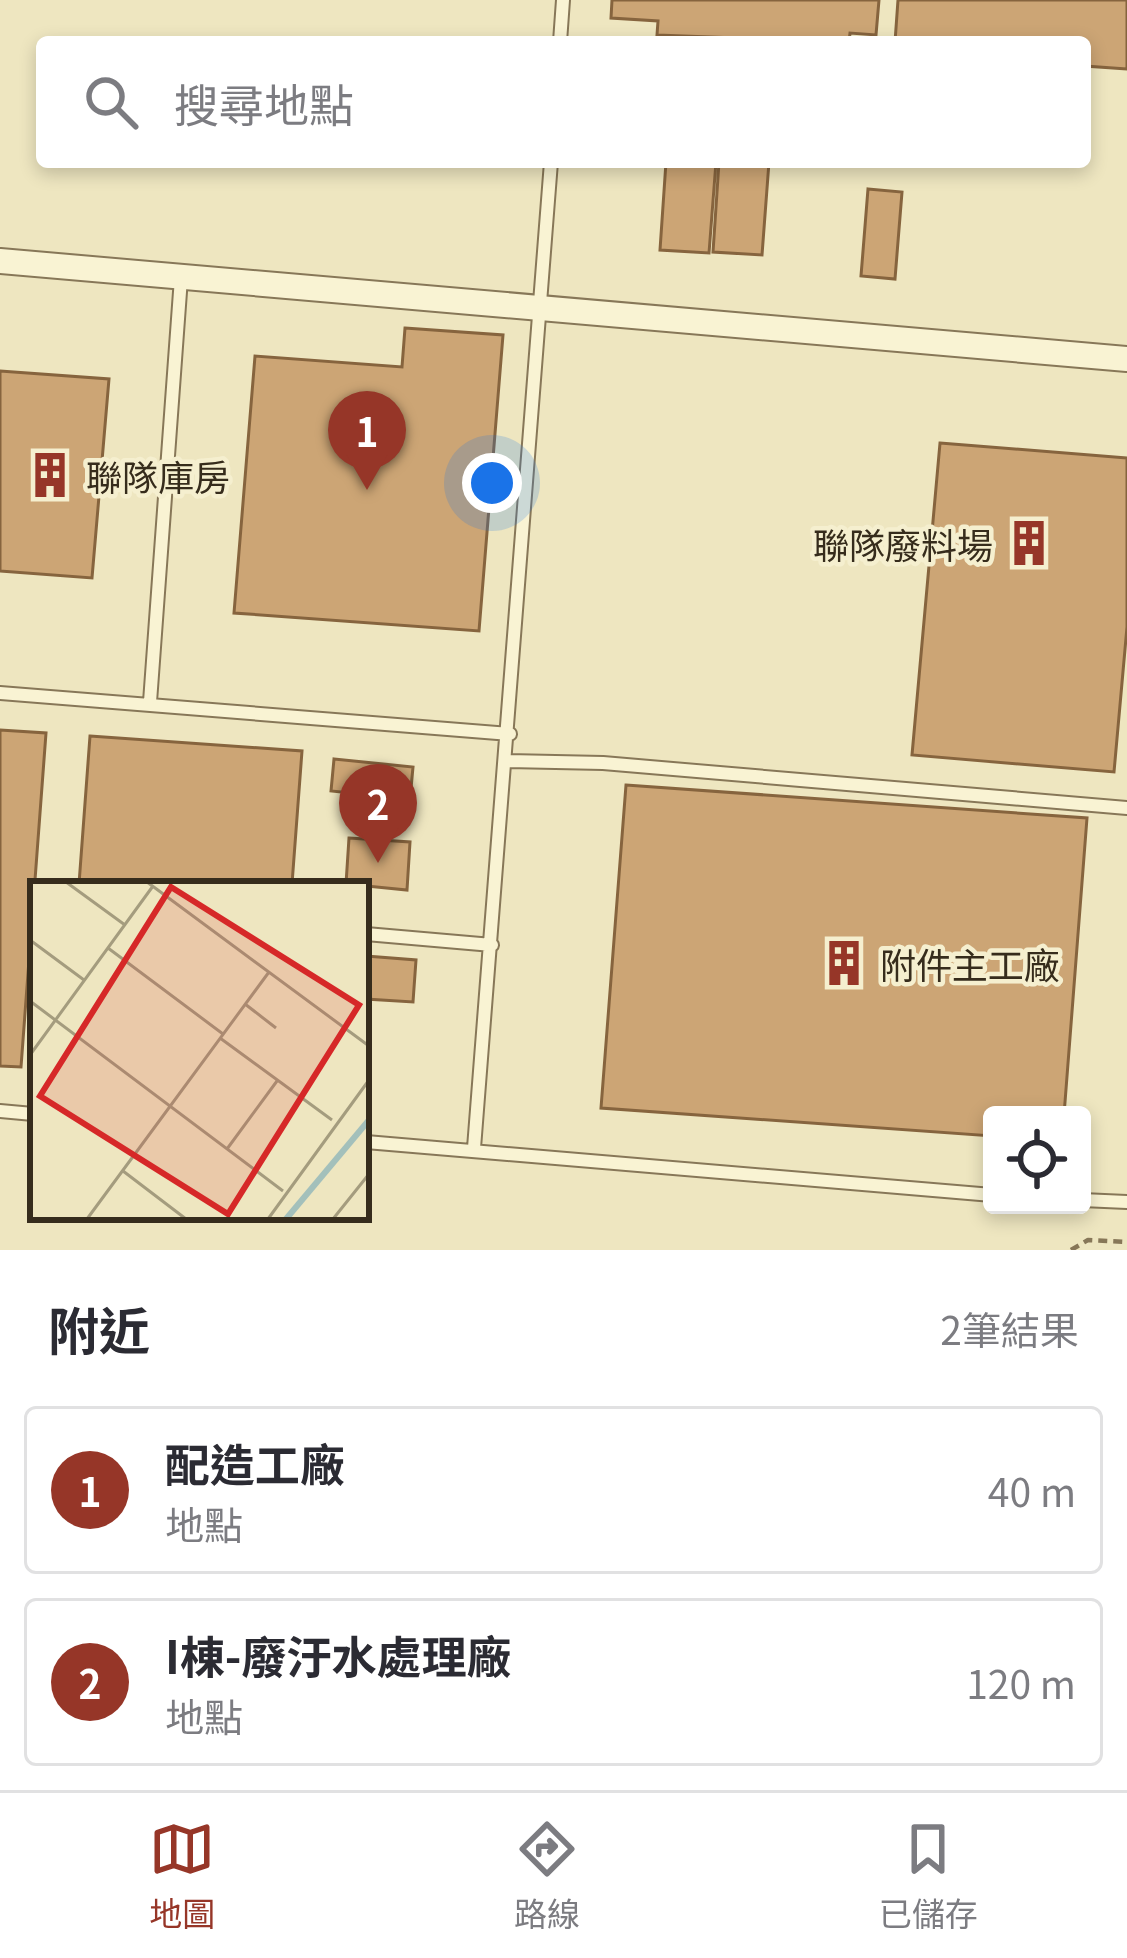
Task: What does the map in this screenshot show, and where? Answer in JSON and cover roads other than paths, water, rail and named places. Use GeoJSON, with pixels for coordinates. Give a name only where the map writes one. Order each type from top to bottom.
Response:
{"type":"FeatureCollection","features":[{"type":"Feature","properties":{"kind":"street"},"geometry":{"type":"LineString","coordinates":[[0,260],[1127,359]]}},
{"type":"Feature","properties":{"kind":"lane"},"geometry":{"type":"LineString","coordinates":[[560,36],[563,0]]}},
{"type":"Feature","properties":{"kind":"lane"},"geometry":{"type":"LineString","coordinates":[[474,1148],[510,734],[551,168]]}},
{"type":"Feature","properties":{"kind":"lane"},"geometry":{"type":"LineString","coordinates":[[150,702],[181,277]]}},
{"type":"Feature","properties":{"kind":"lane"},"geometry":{"type":"LineString","coordinates":[[0,693],[510,734]]}},
{"type":"Feature","properties":{"kind":"lane"},"geometry":{"type":"LineString","coordinates":[[507,761],[603,763],[1127,808]]}},
{"type":"Feature","properties":{"kind":"lane"},"geometry":{"type":"LineString","coordinates":[[369,934],[492,945]]}},
{"type":"Feature","properties":{"kind":"lane"},"geometry":{"type":"LineString","coordinates":[[0,1112],[30,1114]]}},
{"type":"Feature","properties":{"kind":"lane"},"geometry":{"type":"LineString","coordinates":[[369,1142],[983,1194]]}},
{"type":"Feature","properties":{"kind":"lane"},"geometry":{"type":"LineString","coordinates":[[1091,1200],[1127,1202]]}},
{"type":"Feature","properties":{"kind":"place","name":"聯隊庫房"},"geometry":{"type":"Point","coordinates":[50,475]}},
{"type":"Feature","properties":{"kind":"place","name":"配造工廠"},"geometry":{"type":"Point","coordinates":[367,490]}},
{"type":"Feature","properties":{"kind":"place","name":"聯隊廢料場"},"geometry":{"type":"Point","coordinates":[1029,543]}},
{"type":"Feature","properties":{"kind":"place","name":"I棟-廢汙水處理廠"},"geometry":{"type":"Point","coordinates":[378,863]}},
{"type":"Feature","properties":{"kind":"place","name":"附件主工廠"},"geometry":{"type":"Point","coordinates":[844,963]}}]}
